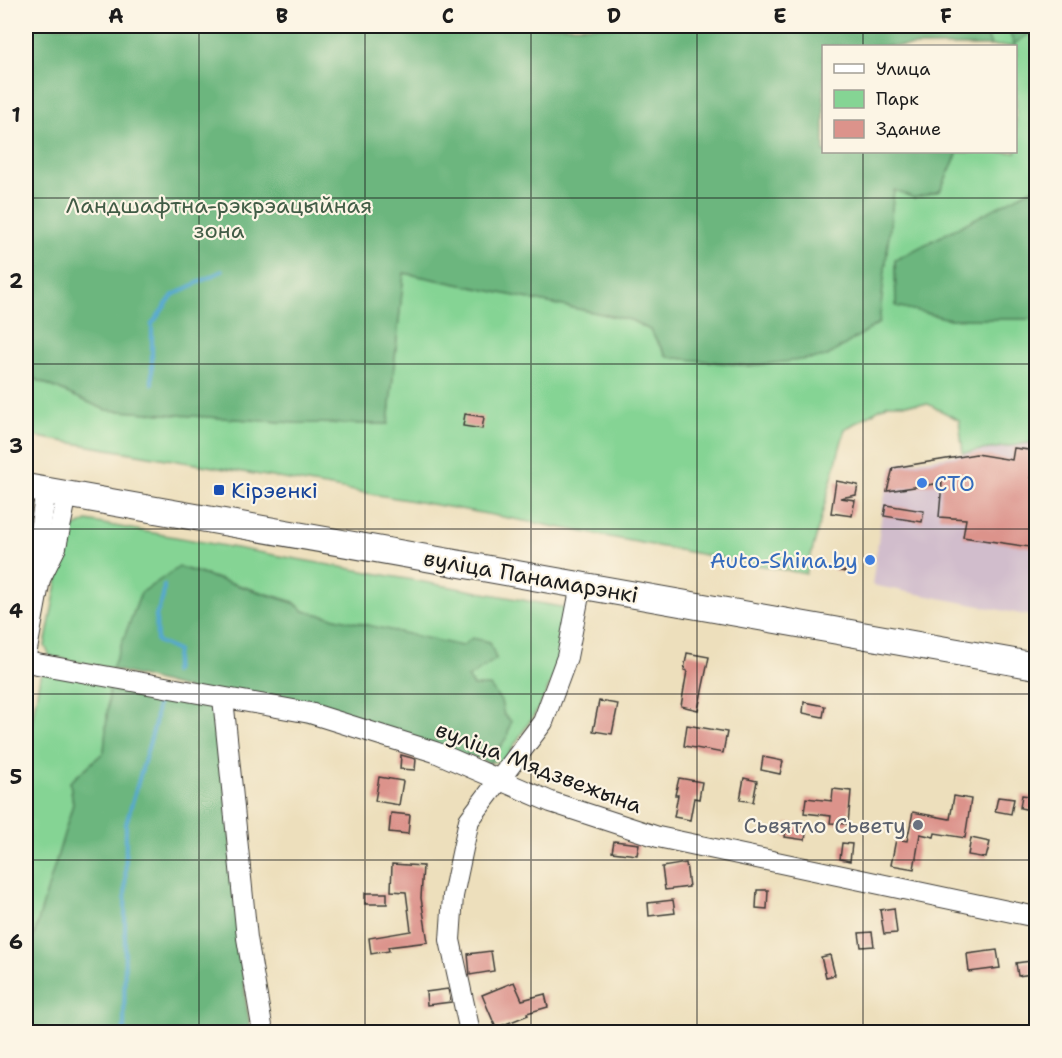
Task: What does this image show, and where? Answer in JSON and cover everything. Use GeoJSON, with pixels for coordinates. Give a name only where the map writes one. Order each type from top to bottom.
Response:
{"type":"FeatureCollection","features":[{"type":"Feature","properties":{"kind":"main road","name":"вуліца Панамарэнкі"},"geometry":{"type":"LineString","coordinates":[[46,490],[1036,666]]}},
{"type":"Feature","properties":{"kind":"street"},"geometry":{"type":"LineString","coordinates":[[26,656],[39,579],[56,547],[46,490]]}},
{"type":"Feature","properties":{"kind":"street"},"geometry":{"type":"LineString","coordinates":[[470,1032],[450,940],[453,896],[469,820],[543,722],[567,657],[581,585]]}},
{"type":"Feature","properties":{"kind":"street","name":"вуліца Мядзвежына"},"geometry":{"type":"LineString","coordinates":[[26,662],[310,713],[435,752],[551,802],[658,837],[1036,917]]}},
{"type":"Feature","properties":{"kind":"street"},"geometry":{"type":"LineString","coordinates":[[223,698],[247,938],[263,1032]]}},
{"type":"Feature","properties":{"kind":"shaded area"},"geometry":{"type":"Polygon","coordinates":[[[1036,442],[1036,617],[872,585],[884,498],[893,465],[1036,442]]]}},
{"type":"Feature","properties":{"kind":"green space","name":"Ландшафтна-рэкрэацыйная зона"},"geometry":{"type":"Polygon","coordinates":[[[26,26],[983,26],[991,45],[822,45],[822,153],[958,153],[940,191],[914,198],[894,190],[879,323],[826,357],[749,366],[667,357],[650,330],[631,320],[404,273],[388,424],[296,423],[106,410],[26,375],[26,26]]]}},
{"type":"Feature","properties":{"kind":"green space"},"geometry":{"type":"Polygon","coordinates":[[[983,26],[1036,26],[1036,187],[895,261],[896,306],[950,319],[1036,319],[1036,442],[963,453],[959,420],[928,404],[888,404],[845,429],[806,574],[460,509],[26,435],[26,375],[106,410],[296,423],[388,424],[404,273],[631,320],[650,330],[667,357],[879,323],[894,189],[940,191],[958,153],[1017,153],[1017,45],[991,45],[983,26]]]}},
{"type":"Feature","properties":{"kind":"green space"},"geometry":{"type":"Polygon","coordinates":[[[1007,26],[1036,26],[1036,29],[1014,44],[1007,26]]]}},
{"type":"Feature","properties":{"kind":"green space"},"geometry":{"type":"Polygon","coordinates":[[[1036,187],[1036,319],[950,319],[896,306],[895,260],[1036,187]]]}},
{"type":"Feature","properties":{"kind":"green space"},"geometry":{"type":"Polygon","coordinates":[[[87,521],[572,609],[562,659],[540,706],[505,759],[489,763],[501,733],[501,701],[473,686],[468,677],[496,659],[463,647],[304,611],[294,602],[180,567],[141,593],[112,669],[50,656],[45,646],[67,531],[87,521]]]}},
{"type":"Feature","properties":{"kind":"green space"},"geometry":{"type":"Polygon","coordinates":[[[179,567],[294,603],[304,611],[462,646],[472,638],[490,642],[496,659],[468,678],[473,686],[490,686],[501,701],[504,715],[511,721],[507,737],[489,763],[471,756],[458,758],[112,669],[141,593],[179,567]]]}},
{"type":"Feature","properties":{"kind":"green space"},"geometry":{"type":"Polygon","coordinates":[[[49,669],[110,682],[104,752],[70,782],[73,804],[26,962],[26,754],[40,676],[49,669]]]}},
{"type":"Feature","properties":{"kind":"green space"},"geometry":{"type":"Polygon","coordinates":[[[110,682],[218,701],[246,1002],[251,1032],[26,1032],[26,962],[73,804],[70,782],[104,752],[110,682]]]}},
{"type":"Feature","properties":{"kind":"building"},"geometry":{"type":"Polygon","coordinates":[[[465,414],[484,417],[482,429],[463,426],[465,414]]]}},
{"type":"Feature","properties":{"kind":"building"},"geometry":{"type":"Polygon","coordinates":[[[1014,448],[1036,451],[1031,477],[1036,478],[1036,548],[963,537],[966,519],[939,517],[942,483],[887,491],[893,468],[976,454],[1012,460],[1014,448]]]}},
{"type":"Feature","properties":{"kind":"building"},"geometry":{"type":"Polygon","coordinates":[[[836,481],[858,485],[856,495],[840,498],[855,500],[852,516],[831,513],[836,481]]]}},
{"type":"Feature","properties":{"kind":"building"},"geometry":{"type":"Polygon","coordinates":[[[886,505],[924,511],[922,522],[884,516],[886,505]]]}},
{"type":"Feature","properties":{"kind":"building"},"geometry":{"type":"Polygon","coordinates":[[[836,560],[847,562],[845,572],[834,570],[836,560]]]}},
{"type":"Feature","properties":{"kind":"building"},"geometry":{"type":"Polygon","coordinates":[[[687,653],[709,657],[698,710],[681,706],[687,671],[684,670],[687,653]]]}},
{"type":"Feature","properties":{"kind":"building"},"geometry":{"type":"Polygon","coordinates":[[[599,701],[618,704],[612,734],[593,731],[599,701]]]}},
{"type":"Feature","properties":{"kind":"building"},"geometry":{"type":"Polygon","coordinates":[[[804,702],[825,706],[823,717],[803,713],[804,702]]]}},
{"type":"Feature","properties":{"kind":"building"},"geometry":{"type":"Polygon","coordinates":[[[687,725],[727,732],[723,753],[684,746],[687,725]]]}},
{"type":"Feature","properties":{"kind":"building"},"geometry":{"type":"Polygon","coordinates":[[[401,755],[416,759],[415,770],[400,769],[401,755]]]}},
{"type":"Feature","properties":{"kind":"building"},"geometry":{"type":"Polygon","coordinates":[[[763,757],[783,761],[780,774],[761,770],[763,757]]]}},
{"type":"Feature","properties":{"kind":"building"},"geometry":{"type":"Polygon","coordinates":[[[379,777],[403,781],[399,805],[375,801],[379,777]]]}},
{"type":"Feature","properties":{"kind":"building"},"geometry":{"type":"Polygon","coordinates":[[[679,778],[702,782],[699,799],[694,798],[690,820],[674,817],[678,795],[675,795],[679,778]]]}},
{"type":"Feature","properties":{"kind":"building"},"geometry":{"type":"Polygon","coordinates":[[[744,778],[757,781],[753,802],[740,800],[744,778]]]}},
{"type":"Feature","properties":{"kind":"building"},"geometry":{"type":"Polygon","coordinates":[[[833,789],[851,791],[848,824],[830,823],[831,816],[804,813],[806,798],[832,801],[833,789]]]}},
{"type":"Feature","properties":{"kind":"building"},"geometry":{"type":"Polygon","coordinates":[[[1022,795],[1036,797],[1036,811],[1020,808],[1022,795]]]}},
{"type":"Feature","properties":{"kind":"building"},"geometry":{"type":"Polygon","coordinates":[[[954,796],[971,799],[965,838],[935,833],[934,837],[920,834],[914,869],[891,865],[896,839],[907,841],[913,812],[950,819],[954,796]]]}},
{"type":"Feature","properties":{"kind":"building"},"geometry":{"type":"Polygon","coordinates":[[[998,797],[1014,799],[1011,814],[995,811],[998,797]]]}},
{"type":"Feature","properties":{"kind":"building"},"geometry":{"type":"Polygon","coordinates":[[[391,813],[410,815],[408,834],[389,832],[391,813]]]}},
{"type":"Feature","properties":{"kind":"building"},"geometry":{"type":"Polygon","coordinates":[[[787,823],[807,826],[805,840],[785,837],[787,823]]]}},
{"type":"Feature","properties":{"kind":"building"},"geometry":{"type":"Polygon","coordinates":[[[971,838],[990,842],[986,858],[968,855],[971,838]]]}},
{"type":"Feature","properties":{"kind":"building"},"geometry":{"type":"Polygon","coordinates":[[[614,841],[639,844],[637,855],[612,852],[614,841]]]}},
{"type":"Feature","properties":{"kind":"building"},"geometry":{"type":"Polygon","coordinates":[[[842,843],[852,844],[850,861],[840,859],[842,843]]]}},
{"type":"Feature","properties":{"kind":"building"},"geometry":{"type":"Polygon","coordinates":[[[686,863],[689,887],[665,890],[662,867],[686,863]]]}},
{"type":"Feature","properties":{"kind":"building"},"geometry":{"type":"Polygon","coordinates":[[[392,864],[423,866],[421,898],[428,942],[388,947],[389,951],[371,954],[369,938],[411,931],[406,892],[391,891],[392,864]]]}},
{"type":"Feature","properties":{"kind":"building"},"geometry":{"type":"Polygon","coordinates":[[[757,890],[768,890],[767,909],[756,908],[757,890]]]}},
{"type":"Feature","properties":{"kind":"building"},"geometry":{"type":"Polygon","coordinates":[[[365,893],[387,893],[387,904],[365,904],[365,893]]]}},
{"type":"Feature","properties":{"kind":"building"},"geometry":{"type":"Polygon","coordinates":[[[673,900],[675,913],[649,916],[648,903],[673,900]]]}},
{"type":"Feature","properties":{"kind":"building"},"geometry":{"type":"Polygon","coordinates":[[[894,908],[897,933],[884,934],[880,910],[894,908]]]}},
{"type":"Feature","properties":{"kind":"building"},"geometry":{"type":"Polygon","coordinates":[[[872,932],[874,946],[861,947],[859,933],[872,932]]]}},
{"type":"Feature","properties":{"kind":"building"},"geometry":{"type":"Polygon","coordinates":[[[997,950],[1000,968],[969,972],[967,954],[997,950]]]}},
{"type":"Feature","properties":{"kind":"building"},"geometry":{"type":"Polygon","coordinates":[[[491,951],[494,971],[470,975],[468,954],[491,951]]]}},
{"type":"Feature","properties":{"kind":"building"},"geometry":{"type":"Polygon","coordinates":[[[830,955],[835,975],[826,977],[821,957],[830,955]]]}},
{"type":"Feature","properties":{"kind":"building"},"geometry":{"type":"Polygon","coordinates":[[[1031,961],[1032,974],[1018,976],[1016,963],[1031,961]]]}},
{"type":"Feature","properties":{"kind":"building"},"geometry":{"type":"Polygon","coordinates":[[[514,982],[522,1000],[545,994],[548,1007],[527,1013],[528,1015],[496,1028],[482,995],[514,982]]]}},
{"type":"Feature","properties":{"kind":"building"},"geometry":{"type":"Polygon","coordinates":[[[448,989],[451,1002],[427,1005],[426,992],[448,989]]]}},
{"type":"Feature","properties":{"kind":"waterway"},"geometry":{"type":"LineString","coordinates":[[152,384],[152,324],[173,295],[222,271]]}},
{"type":"Feature","properties":{"kind":"waterway"},"geometry":{"type":"LineString","coordinates":[[164,585],[163,597],[156,616],[157,641],[177,651],[174,672]]}},
{"type":"Feature","properties":{"kind":"waterway"},"geometry":{"type":"LineString","coordinates":[[124,1032],[126,824],[155,724],[158,697]]}},
{"type":"Feature","properties":{"kind":"place","name":"СТО"},"geometry":{"type":"Point","coordinates":[922,483]}},
{"type":"Feature","properties":{"kind":"place","name":"Кірэенкі"},"geometry":{"type":"Point","coordinates":[219,490]}},
{"type":"Feature","properties":{"kind":"place","name":"Auto-Shina.by"},"geometry":{"type":"Point","coordinates":[870,560]}},
{"type":"Feature","properties":{"kind":"place","name":"Сьвятло Сьвету"},"geometry":{"type":"Point","coordinates":[918,825]}}]}
